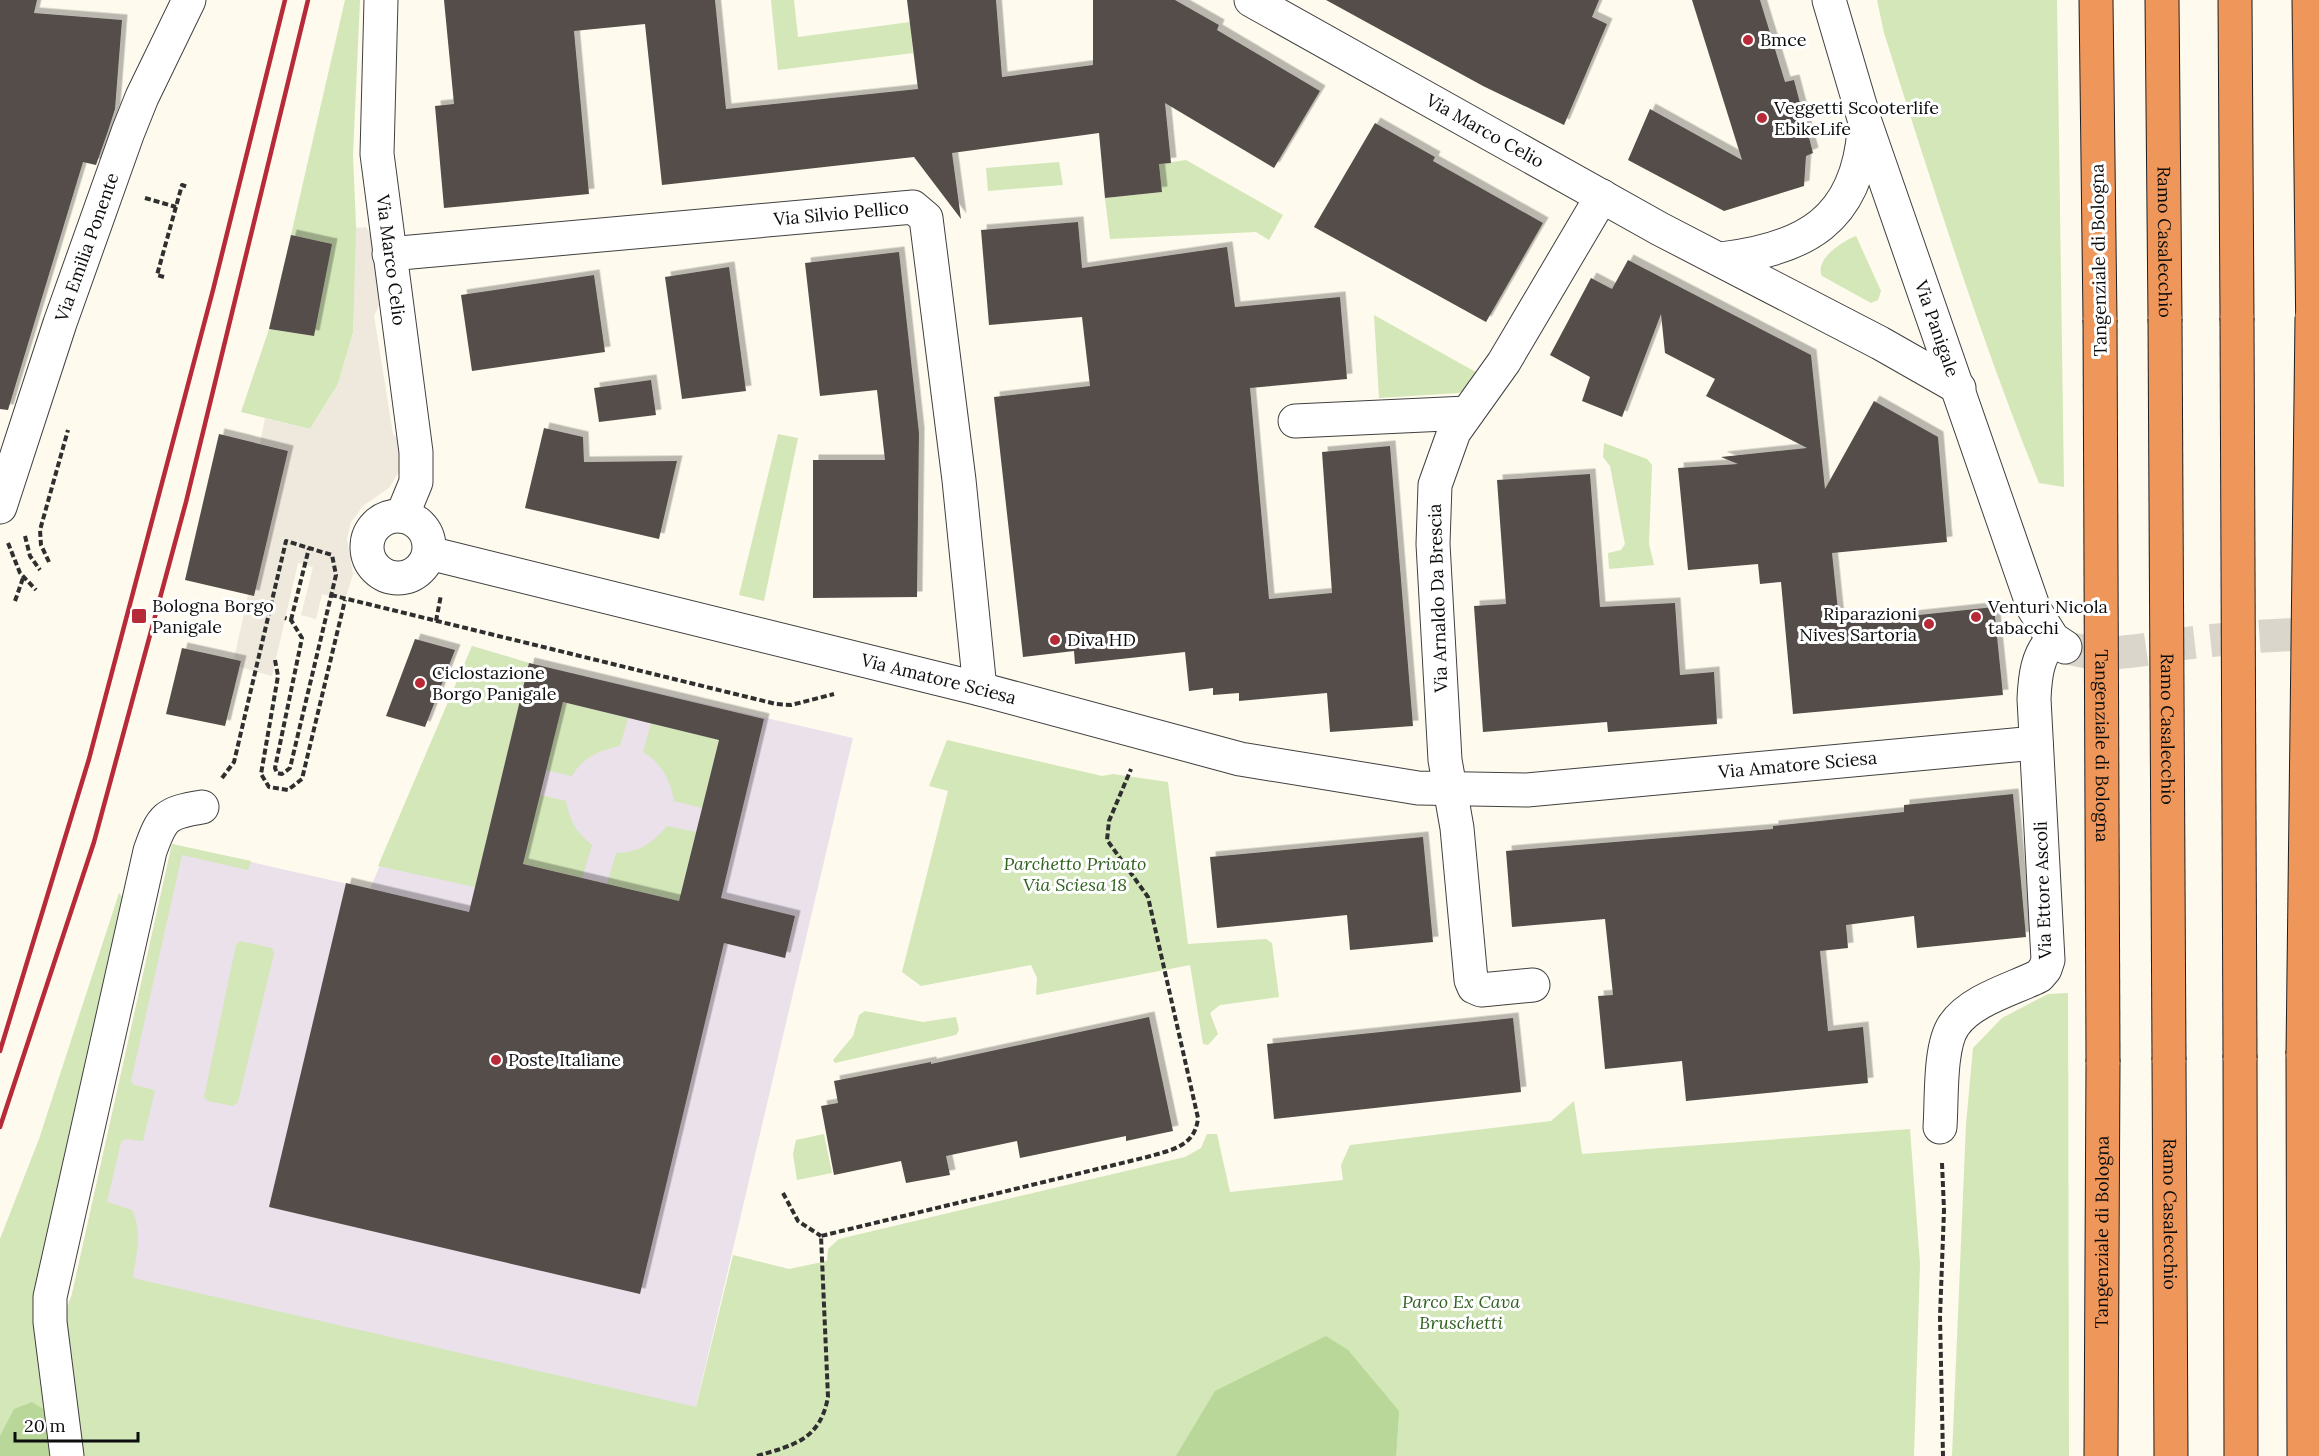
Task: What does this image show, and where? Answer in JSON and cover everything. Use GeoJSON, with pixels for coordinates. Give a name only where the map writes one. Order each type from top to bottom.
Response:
{"type":"FeatureCollection","features":[{"type":"Feature","properties":{"kind":"highway","name":"Tangenziale di Bologna"},"geometry":{"type":"LineString","coordinates":[[2096,0],[2103,1062],[2101,1456]]}},
{"type":"Feature","properties":{"kind":"highway","name":"Ramo Casalecchio"},"geometry":{"type":"LineString","coordinates":[[2162,0],[2171,1456]]}},
{"type":"Feature","properties":{"kind":"highway"},"geometry":{"type":"LineString","coordinates":[[2235,0],[2241,1456]]}},
{"type":"Feature","properties":{"kind":"highway"},"geometry":{"type":"LineString","coordinates":[[2308,0],[2312,317],[2319,548]]}},
{"type":"Feature","properties":{"kind":"highway"},"geometry":{"type":"LineString","coordinates":[[2304,1456],[2303,1054],[2312,317]]}},
{"type":"Feature","properties":{"kind":"street","name":"Via Emilia Ponente"},"geometry":{"type":"LineString","coordinates":[[1,502],[60,323],[128,132],[142,97],[189,0]]}},
{"type":"Feature","properties":{"kind":"street","name":"Via Marco Celio"},"geometry":{"type":"LineString","coordinates":[[381,0],[377,154],[416,452],[416,482],[402,516]]}},
{"type":"Feature","properties":{"kind":"street","name":"Via Marco Celio"},"geometry":{"type":"LineString","coordinates":[[1251,0],[1602,196],[1959,388]]}},
{"type":"Feature","properties":{"kind":"street","name":"Via Panigale"},"geometry":{"type":"LineString","coordinates":[[1829,0],[1865,122],[2034,609],[2059,643],[2042,654],[2037,667],[2034,699],[2036,743]]}},
{"type":"Feature","properties":{"kind":"street"},"geometry":{"type":"LineString","coordinates":[[1721,260],[1781,248],[1809,234],[1829,218],[1857,177],[1865,122]]}},
{"type":"Feature","properties":{"kind":"street","name":"Via Arnaldo Da Brescia"},"geometry":{"type":"LineString","coordinates":[[1451,790],[1444,760],[1433,514],[1436,485],[1443,458],[1454,432],[1504,362],[1602,196]]}},
{"type":"Feature","properties":{"kind":"street","name":"Via Silvio Pellico"},"geometry":{"type":"LineString","coordinates":[[389,254],[913,207],[926,218],[953,423],[980,689]]}},
{"type":"Feature","properties":{"kind":"street"},"geometry":{"type":"LineString","coordinates":[[1295,421],[1467,412]]}},
{"type":"Feature","properties":{"kind":"street"},"geometry":{"type":"LineString","coordinates":[[402,516],[412,519],[426,532],[429,553],[421,569],[406,578],[387,576],[372,564],[367,545],[375,526],[382,520],[402,516]]}},
{"type":"Feature","properties":{"kind":"street","name":"Via Amatore Sciesa"},"geometry":{"type":"LineString","coordinates":[[429,553],[980,689],[1240,759],[1352,779],[1451,790],[1527,790],[2036,743]]}},
{"type":"Feature","properties":{"kind":"street","name":"Via Ettore Ascoli"},"geometry":{"type":"LineString","coordinates":[[1940,1126],[1946,1043],[1953,1026],[1978,1005],[2038,976],[2045,969],[2048,960],[2036,743]]}},
{"type":"Feature","properties":{"kind":"street"},"geometry":{"type":"LineString","coordinates":[[1451,790],[1458,828],[1471,980],[1474,987],[1480,990],[1533,985]]}},
{"type":"Feature","properties":{"kind":"street"},"geometry":{"type":"LineString","coordinates":[[67,1456],[50,1322],[50,1297],[150,851],[160,823],[174,811],[201,807]]}},
{"type":"Feature","properties":{"kind":"path"},"geometry":{"type":"LineString","coordinates":[[164,277],[157,275],[182,185],[188,186]]}},
{"type":"Feature","properties":{"kind":"path"},"geometry":{"type":"LineString","coordinates":[[135,195],[176,207]]}},
{"type":"Feature","properties":{"kind":"path"},"geometry":{"type":"LineString","coordinates":[[201,807],[234,762],[286,541],[332,555],[336,575],[290,768],[282,774],[277,773],[275,768],[302,638],[291,620],[285,618]]}},
{"type":"Feature","properties":{"kind":"path"},"geometry":{"type":"LineString","coordinates":[[291,620],[309,548]]}},
{"type":"Feature","properties":{"kind":"path"},"geometry":{"type":"LineString","coordinates":[[12,550],[23,578],[36,590]]}},
{"type":"Feature","properties":{"kind":"path"},"geometry":{"type":"LineString","coordinates":[[15,601],[23,578]]}},
{"type":"Feature","properties":{"kind":"path"},"geometry":{"type":"LineString","coordinates":[[436,621],[442,590]]}},
{"type":"Feature","properties":{"kind":"path"},"geometry":{"type":"LineString","coordinates":[[331,595],[776,704],[791,705],[840,693]]}},
{"type":"Feature","properties":{"kind":"path"},"geometry":{"type":"LineString","coordinates":[[275,660],[278,676],[261,774],[269,787],[288,790],[302,778],[345,600]]}},
{"type":"Feature","properties":{"kind":"path"},"geometry":{"type":"LineString","coordinates":[[783,1193],[798,1221],[821,1236],[1147,1157],[1180,1147],[1191,1140],[1197,1130],[1198,1118],[1152,912],[1142,887],[1110,849],[1107,840],[1109,821],[1133,765]]}},
{"type":"Feature","properties":{"kind":"path"},"geometry":{"type":"LineString","coordinates":[[1940,1126],[1944,1210],[1940,1317],[1943,1456]]}},
{"type":"Feature","properties":{"kind":"path"},"geometry":{"type":"LineString","coordinates":[[757,1456],[784,1448],[812,1434],[825,1410],[828,1397],[821,1236]]}},
{"type":"Feature","properties":{"kind":"shaded area"},"geometry":{"type":"Polygon","coordinates":[[[366,227],[371,235],[379,305],[374,316],[393,434],[402,443],[404,463],[389,488],[363,506],[351,522],[347,539],[353,574],[345,600],[322,594],[316,619],[301,615],[313,567],[298,563],[272,676],[240,667],[241,661],[234,659],[248,595],[254,596],[288,451],[260,444],[265,418],[310,429],[338,384],[353,333],[356,228],[366,227]]]}},
{"type":"Feature","properties":{"kind":"shaded area"},"geometry":{"type":"Polygon","coordinates":[[[472,646],[529,663],[853,738],[692,1423],[72,1294],[172,844],[370,889],[472,646]]]}},
{"type":"Feature","properties":{"kind":"green space"},"geometry":{"type":"Polygon","coordinates":[[[345,0],[360,0],[353,155],[357,249],[353,333],[338,384],[310,429],[241,412],[269,329],[314,336],[291,235],[345,0]]]}},
{"type":"Feature","properties":{"kind":"green space"},"geometry":{"type":"Polygon","coordinates":[[[771,0],[794,0],[798,37],[910,22],[913,53],[778,70],[771,0]]]}},
{"type":"Feature","properties":{"kind":"green space"},"geometry":{"type":"Polygon","coordinates":[[[1877,0],[2057,0],[2064,487],[2039,483],[2017,427],[1938,203],[1884,33],[1877,0]]]}},
{"type":"Feature","properties":{"kind":"green space"},"geometry":{"type":"Polygon","coordinates":[[[1186,160],[1283,215],[1269,240],[1256,232],[1110,239],[1105,198],[1162,192],[1159,164],[1186,160]]]}},
{"type":"Feature","properties":{"kind":"green space"},"geometry":{"type":"Polygon","coordinates":[[[1059,162],[1063,185],[988,191],[986,168],[1059,162]]]}},
{"type":"Feature","properties":{"kind":"green space"},"geometry":{"type":"Polygon","coordinates":[[[1856,236],[1881,291],[1878,300],[1871,303],[1822,276],[1822,264],[1831,252],[1856,236]]]}},
{"type":"Feature","properties":{"kind":"green space"},"geometry":{"type":"Polygon","coordinates":[[[1374,315],[1481,375],[1466,391],[1458,393],[1379,398],[1374,315]]]}},
{"type":"Feature","properties":{"kind":"green space"},"geometry":{"type":"Polygon","coordinates":[[[778,434],[798,438],[764,601],[739,595],[778,434]]]}},
{"type":"Feature","properties":{"kind":"green space"},"geometry":{"type":"Polygon","coordinates":[[[1604,443],[1647,459],[1652,465],[1649,544],[1654,565],[1609,569],[1608,553],[1621,550],[1625,544],[1610,466],[1603,457],[1604,443]]]}},
{"type":"Feature","properties":{"kind":"green space"},"geometry":{"type":"Polygon","coordinates":[[[472,646],[529,663],[475,887],[378,866],[472,646]]]}},
{"type":"Feature","properties":{"kind":"green space"},"geometry":{"type":"Polygon","coordinates":[[[563,702],[628,718],[620,746],[593,755],[576,769],[572,776],[546,770],[563,702]]]}},
{"type":"Feature","properties":{"kind":"green space"},"geometry":{"type":"Polygon","coordinates":[[[651,723],[719,740],[702,808],[674,801],[664,773],[643,752],[651,723]]]}},
{"type":"Feature","properties":{"kind":"green space","name":"Parchetto Privato Via Sciesa 18"},"geometry":{"type":"Polygon","coordinates":[[[947,740],[1102,776],[1113,774],[1168,782],[1188,944],[1266,939],[1272,943],[1279,997],[1220,1005],[1210,1013],[1218,1034],[1208,1045],[1203,1044],[1190,965],[1036,995],[1037,978],[1031,965],[921,986],[902,972],[948,791],[929,786],[947,740]]]}},
{"type":"Feature","properties":{"kind":"green space"},"geometry":{"type":"Polygon","coordinates":[[[540,795],[566,801],[574,826],[592,845],[582,878],[523,864],[540,795]]]}},
{"type":"Feature","properties":{"kind":"green space"},"geometry":{"type":"Polygon","coordinates":[[[667,826],[696,832],[679,901],[607,884],[616,853],[624,853],[644,846],[667,826]]]}},
{"type":"Feature","properties":{"kind":"green space","name":"Parco Ex Cava Bruschetti"},"geometry":{"type":"Polygon","coordinates":[[[172,844],[251,861],[248,870],[182,855],[131,1081],[134,1085],[155,1090],[143,1141],[126,1139],[121,1142],[107,1202],[132,1210],[135,1218],[138,1244],[133,1278],[696,1407],[733,1255],[789,1269],[827,1261],[828,1249],[839,1239],[1185,1157],[1201,1148],[1207,1134],[1217,1134],[1230,1192],[1343,1180],[1341,1165],[1350,1145],[1551,1121],[1574,1101],[1582,1154],[1910,1129],[1920,1264],[1914,1456],[81,1456],[64,1315],[72,1294],[172,844]]]}},
{"type":"Feature","properties":{"kind":"green space"},"geometry":{"type":"Polygon","coordinates":[[[119,893],[125,901],[38,1286],[33,1294],[45,1410],[0,1436],[0,1239],[39,1139],[119,893]]]}},
{"type":"Feature","properties":{"kind":"green space"},"geometry":{"type":"Polygon","coordinates":[[[240,941],[272,948],[274,954],[238,1102],[233,1106],[208,1101],[204,1097],[236,945],[240,941]]]}},
{"type":"Feature","properties":{"kind":"green space"},"geometry":{"type":"Polygon","coordinates":[[[2068,993],[2069,1456],[1952,1456],[1966,1124],[1973,1048],[2002,1018],[2048,994],[2068,993]]]}},
{"type":"Feature","properties":{"kind":"green space"},"geometry":{"type":"Polygon","coordinates":[[[865,1011],[923,1022],[956,1017],[959,1030],[956,1035],[835,1063],[833,1060],[853,1036],[859,1015],[865,1011]]]}},
{"type":"Feature","properties":{"kind":"green space"},"geometry":{"type":"Polygon","coordinates":[[[824,1134],[832,1173],[797,1180],[793,1154],[796,1140],[824,1134]]]}},
{"type":"Feature","properties":{"kind":"green space"},"geometry":{"type":"Polygon","coordinates":[[[1326,1336],[1348,1350],[1399,1411],[1396,1456],[1176,1456],[1215,1391],[1326,1336]]]}},
{"type":"Feature","properties":{"kind":"green space"},"geometry":{"type":"Polygon","coordinates":[[[32,1402],[45,1410],[50,1456],[0,1456],[0,1436],[14,1409],[32,1402]]]}},
{"type":"Feature","properties":{"kind":"building"},"geometry":{"type":"Polygon","coordinates":[[[0,0],[37,0],[34,13],[122,20],[115,109],[96,165],[83,162],[8,410],[0,409],[0,0]]]}},
{"type":"Feature","properties":{"kind":"building"},"geometry":{"type":"Polygon","coordinates":[[[444,0],[715,0],[726,109],[918,89],[907,0],[996,0],[1002,77],[1093,65],[1093,0],[1175,0],[1219,25],[1217,30],[1320,91],[1274,168],[1165,103],[1171,163],[1159,164],[1162,192],[1105,198],[1099,133],[952,153],[961,219],[914,157],[662,185],[645,24],[574,31],[589,194],[444,208],[435,106],[454,104],[444,0]]]}},
{"type":"Feature","properties":{"kind":"building"},"geometry":{"type":"Polygon","coordinates":[[[1326,0],[1599,0],[1592,17],[1607,24],[1564,125],[1483,86],[1326,0]]]}},
{"type":"Feature","properties":{"kind":"building"},"geometry":{"type":"Polygon","coordinates":[[[1692,0],[1760,0],[1785,82],[1794,80],[1813,153],[1806,156],[1804,186],[1724,211],[1628,160],[1650,109],[1742,160],[1692,0]]]}},
{"type":"Feature","properties":{"kind":"building"},"geometry":{"type":"Polygon","coordinates":[[[1375,123],[1435,157],[1433,161],[1543,223],[1486,322],[1314,227],[1375,123]]]}},
{"type":"Feature","properties":{"kind":"building"},"geometry":{"type":"Polygon","coordinates":[[[1078,222],[1082,268],[1227,247],[1235,307],[1340,297],[1347,379],[1250,388],[1269,599],[1332,593],[1322,452],[1390,446],[1413,726],[1330,732],[1327,693],[1239,701],[1239,693],[1213,695],[1213,688],[1189,691],[1185,652],[1075,664],[1074,651],[1023,657],[994,397],[1090,386],[1082,317],[989,325],[981,230],[1078,222]]]}},
{"type":"Feature","properties":{"kind":"building"},"geometry":{"type":"Polygon","coordinates":[[[291,235],[332,244],[314,336],[269,329],[291,235]]]}},
{"type":"Feature","properties":{"kind":"building"},"geometry":{"type":"Polygon","coordinates":[[[899,252],[919,433],[917,597],[813,598],[813,460],[885,460],[877,390],[820,396],[805,263],[899,252]]]}},
{"type":"Feature","properties":{"kind":"building"},"geometry":{"type":"Polygon","coordinates":[[[1628,260],[1811,355],[1825,489],[1874,401],[1938,437],[1947,542],[1832,553],[1839,620],[1881,616],[1881,619],[1994,607],[2003,695],[1793,714],[1781,582],[1760,584],[1758,564],[1688,570],[1678,468],[1738,464],[1721,457],[1807,448],[1706,396],[1715,379],[1665,353],[1661,314],[1622,417],[1582,401],[1590,377],[1550,355],[1591,278],[1612,289],[1628,260]]]}},
{"type":"Feature","properties":{"kind":"building"},"geometry":{"type":"Polygon","coordinates":[[[729,267],[746,391],[682,399],[665,277],[729,267]]]}},
{"type":"Feature","properties":{"kind":"building"},"geometry":{"type":"Polygon","coordinates":[[[594,275],[605,352],[472,371],[461,295],[594,275]]]}},
{"type":"Feature","properties":{"kind":"building"},"geometry":{"type":"Polygon","coordinates":[[[651,380],[656,415],[599,422],[594,388],[651,380]]]}},
{"type":"Feature","properties":{"kind":"building"},"geometry":{"type":"Polygon","coordinates":[[[544,428],[583,437],[584,462],[677,461],[659,539],[525,508],[544,428]]]}},
{"type":"Feature","properties":{"kind":"building"},"geometry":{"type":"Polygon","coordinates":[[[219,434],[288,451],[254,596],[185,580],[219,434]]]}},
{"type":"Feature","properties":{"kind":"building"},"geometry":{"type":"Polygon","coordinates":[[[1590,474],[1600,607],[1675,603],[1680,675],[1714,672],[1717,724],[1608,732],[1607,722],[1483,732],[1474,606],[1506,604],[1497,480],[1590,474]]]}},
{"type":"Feature","properties":{"kind":"building","name":"Ciclostazione Borgo Panigale"},"geometry":{"type":"Polygon","coordinates":[[[415,639],[455,650],[425,727],[386,716],[415,639]]]}},
{"type":"Feature","properties":{"kind":"building"},"geometry":{"type":"Polygon","coordinates":[[[182,648],[241,661],[225,726],[166,714],[182,648]]]}},
{"type":"Feature","properties":{"kind":"building"},"geometry":{"type":"Polygon","coordinates":[[[529,663],[764,719],[721,898],[795,916],[785,958],[724,943],[640,1294],[269,1207],[346,883],[469,912],[529,663]],[[563,702],[523,864],[679,901],[719,740],[563,702]]]}},
{"type":"Feature","properties":{"kind":"building"},"geometry":{"type":"Polygon","coordinates":[[[2013,794],[2026,937],[1917,948],[1914,916],[1846,925],[1848,948],[1820,951],[1828,1031],[1863,1027],[1868,1083],[1686,1101],[1682,1061],[1605,1069],[1598,996],[1613,995],[1605,919],[1512,927],[1506,851],[1773,829],[1773,826],[1904,812],[1904,805],[2013,794]]]}},
{"type":"Feature","properties":{"kind":"building"},"geometry":{"type":"Polygon","coordinates":[[[1423,837],[1433,942],[1350,950],[1347,915],[1217,928],[1210,857],[1423,837]]]}},
{"type":"Feature","properties":{"kind":"building"},"geometry":{"type":"Polygon","coordinates":[[[1149,1017],[1173,1131],[1126,1141],[1126,1136],[1020,1158],[1017,1141],[946,1156],[950,1175],[906,1183],[901,1161],[834,1175],[821,1106],[838,1103],[834,1081],[931,1062],[931,1064],[1149,1017]]]}},
{"type":"Feature","properties":{"kind":"building"},"geometry":{"type":"Polygon","coordinates":[[[1513,1018],[1521,1092],[1274,1119],[1267,1044],[1513,1018]]]}},
{"type":"Feature","properties":{"kind":"tunnel"},"geometry":{"type":"LineString","coordinates":[[2065,647],[2080,651],[2111,653],[2238,638],[2319,634]]}},
{"type":"Feature","properties":{"kind":"railway"},"geometry":{"type":"LineString","coordinates":[[0,1051],[89,759],[213,290],[285,0]]}},
{"type":"Feature","properties":{"kind":"railway"},"geometry":{"type":"LineString","coordinates":[[0,1127],[94,842],[186,502],[308,0]]}},
{"type":"Feature","properties":{"kind":"place","name":"Bmce"},"geometry":{"type":"Point","coordinates":[1748,40]}},
{"type":"Feature","properties":{"kind":"place","name":"Veggetti Scooterlife EbikeLife"},"geometry":{"type":"Point","coordinates":[1762,118]}},
{"type":"Feature","properties":{"kind":"place","name":"Bologna Borgo Panigale"},"geometry":{"type":"Point","coordinates":[139,616]}},
{"type":"Feature","properties":{"kind":"place","name":"Venturi Nicola tabacchi"},"geometry":{"type":"Point","coordinates":[1976,617]}},
{"type":"Feature","properties":{"kind":"place","name":"Riparazioni Nives Sartoria"},"geometry":{"type":"Point","coordinates":[1929,624]}},
{"type":"Feature","properties":{"kind":"place","name":"Diva HD"},"geometry":{"type":"Point","coordinates":[1055,640]}},
{"type":"Feature","properties":{"kind":"place","name":"Ciclostazione Borgo Panigale"},"geometry":{"type":"Point","coordinates":[420,683]}},
{"type":"Feature","properties":{"kind":"place","name":"Poste Italiane"},"geometry":{"type":"Point","coordinates":[496,1060]}}]}
